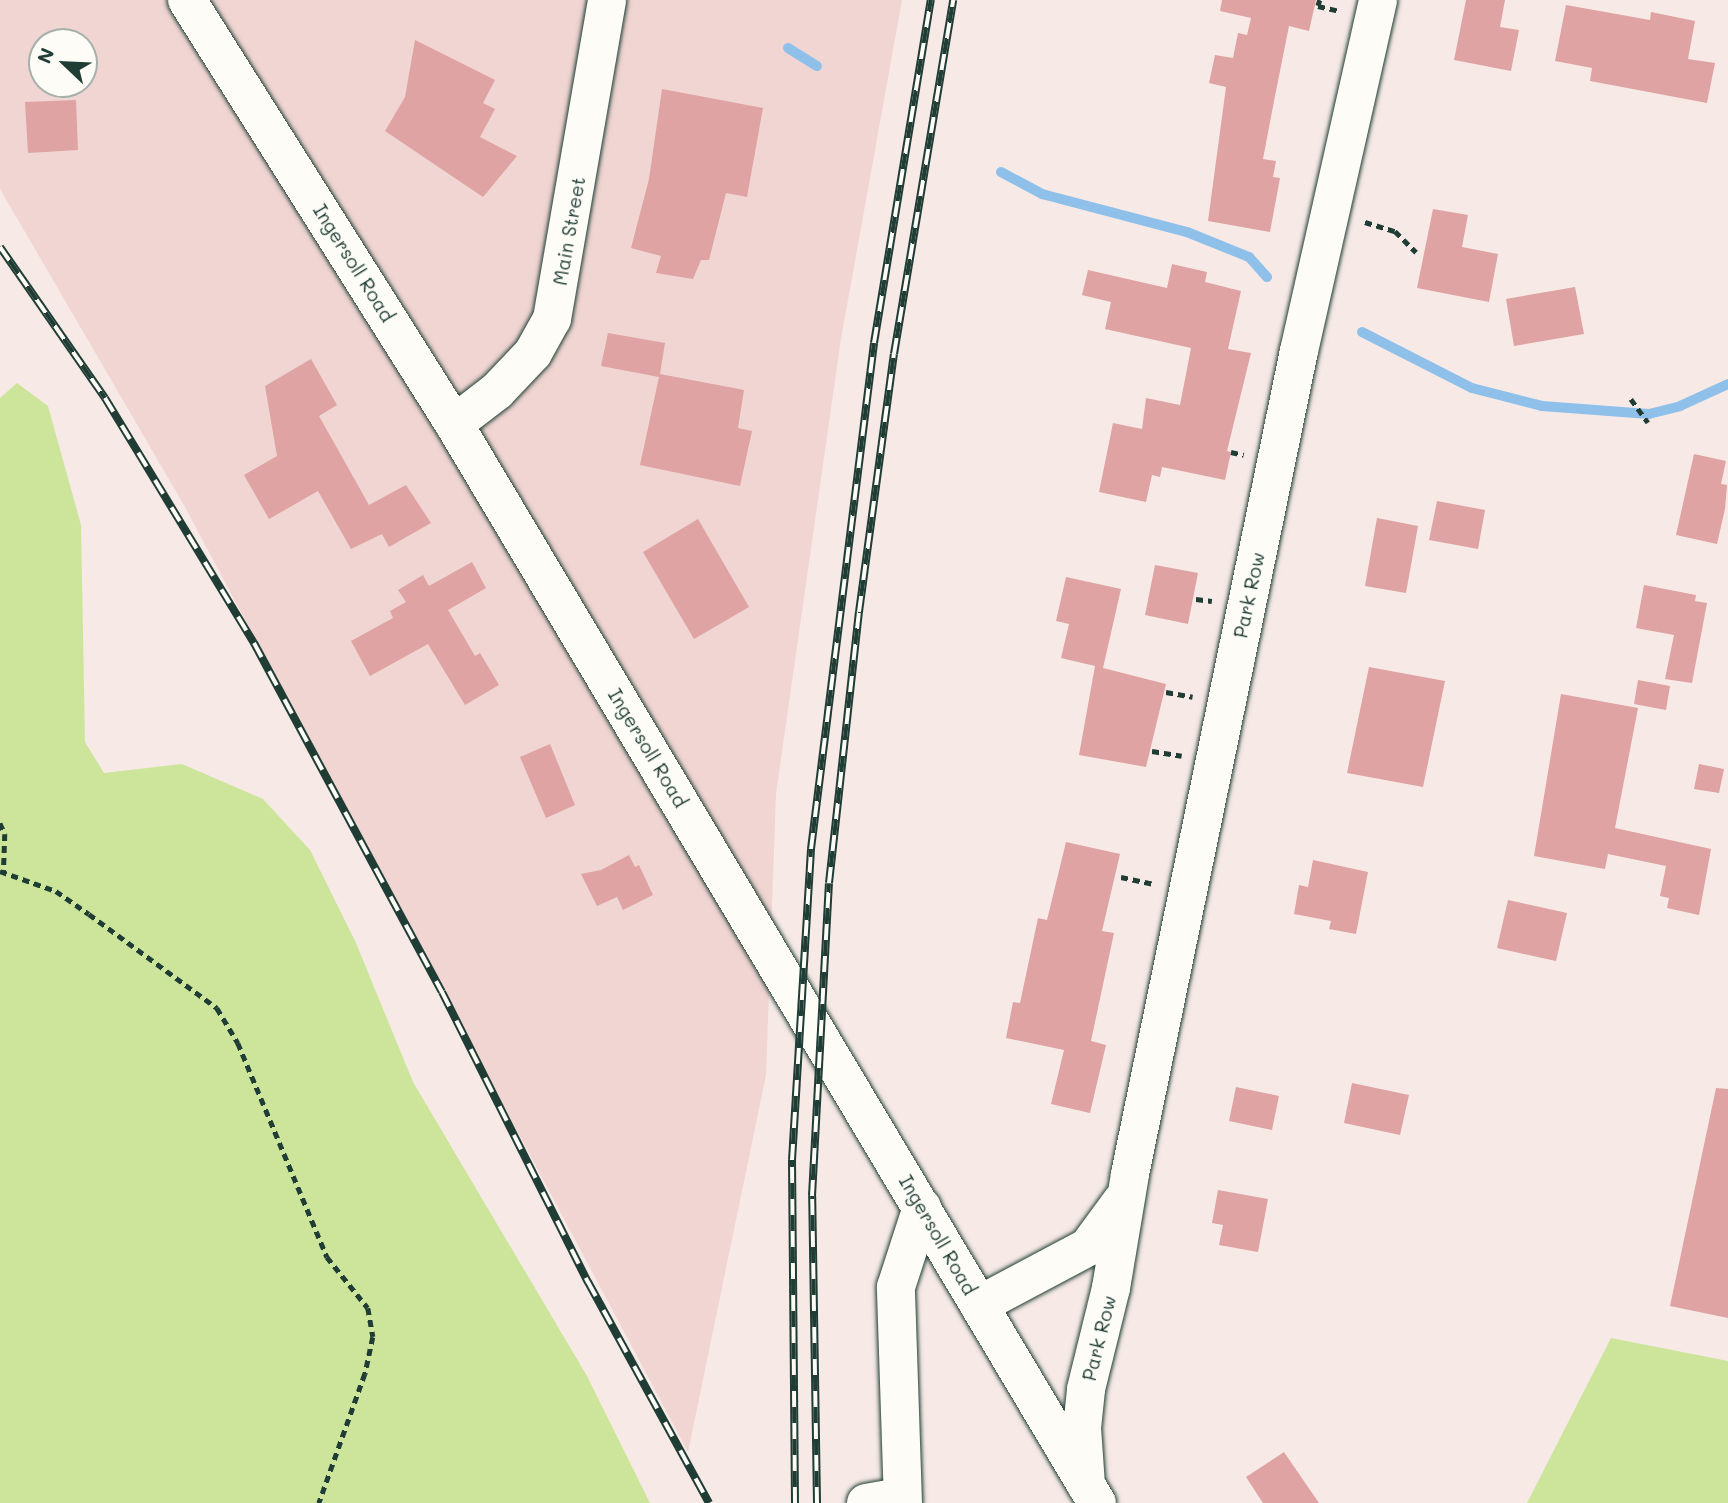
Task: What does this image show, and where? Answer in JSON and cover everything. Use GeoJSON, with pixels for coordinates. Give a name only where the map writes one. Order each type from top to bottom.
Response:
{"type":"FeatureCollection","features":[{"type":"Feature","properties":{"kind":"main road","name":"Ingersoll Road"},"geometry":{"type":"LineString","coordinates":[[187,0],[454,424],[1092,1494]]}},
{"type":"Feature","properties":{"kind":"main road","name":"Main Street"},"geometry":{"type":"LineString","coordinates":[[454,424],[506,382],[533,353],[552,319],[607,0]]}},
{"type":"Feature","properties":{"kind":"main road","name":"Park Row"},"geometry":{"type":"LineString","coordinates":[[1092,1494],[1082,1428],[1086,1389],[1111,1288],[1128,1191],[1299,351],[1361,6]]}},
{"type":"Feature","properties":{"kind":"main road","name":"Park Row"},"geometry":{"type":"LineString","coordinates":[[979,1305],[1088,1247],[1128,1191]]}},
{"type":"Feature","properties":{"kind":"main road"},"geometry":{"type":"LineString","coordinates":[[890,1501],[896,1287],[922,1207]]}},
{"type":"Feature","properties":{"kind":"path"},"geometry":{"type":"LineString","coordinates":[[1320,0],[1318,6],[1361,6]]}},
{"type":"Feature","properties":{"kind":"path"},"geometry":{"type":"LineString","coordinates":[[1357,220],[1395,231],[1416,252]]}},
{"type":"Feature","properties":{"kind":"path"},"geometry":{"type":"LineString","coordinates":[[1631,399],[1648,422]]}},
{"type":"Feature","properties":{"kind":"path"},"geometry":{"type":"LineString","coordinates":[[1196,599],[1218,602]]}},
{"type":"Feature","properties":{"kind":"path"},"geometry":{"type":"LineString","coordinates":[[1166,692],[1197,698]]}},
{"type":"Feature","properties":{"kind":"path"},"geometry":{"type":"LineString","coordinates":[[1152,751],[1185,757]]}},
{"type":"Feature","properties":{"kind":"path"},"geometry":{"type":"LineString","coordinates":[[0,823],[5,834],[2,872],[56,891],[217,1007],[238,1042],[327,1257],[368,1308],[373,1337],[365,1374],[319,1503]]}},
{"type":"Feature","properties":{"kind":"path"},"geometry":{"type":"LineString","coordinates":[[1121,877],[1157,884]]}},
{"type":"Feature","properties":{"kind":"shaded area"},"geometry":{"type":"Polygon","coordinates":[[[0,0],[902,0],[841,339],[776,794],[766,1075],[688,1452],[185,507],[0,189],[0,0]]]}},
{"type":"Feature","properties":{"kind":"green space"},"geometry":{"type":"Polygon","coordinates":[[[17,383],[48,406],[81,525],[85,742],[104,773],[182,764],[263,799],[310,850],[356,943],[413,1082],[587,1376],[650,1503],[0,1503],[0,398],[17,383]]]}},
{"type":"Feature","properties":{"kind":"green space"},"geometry":{"type":"Polygon","coordinates":[[[1611,1338],[1728,1361],[1728,1503],[1527,1503],[1611,1338]]]}},
{"type":"Feature","properties":{"kind":"building"},"geometry":{"type":"Polygon","coordinates":[[[1222,0],[1316,0],[1309,31],[1289,26],[1275,96],[1263,159],[1276,161],[1273,177],[1280,178],[1270,232],[1208,221],[1226,87],[1209,83],[1215,55],[1233,58],[1238,33],[1247,35],[1251,18],[1220,11],[1222,0]]]}},
{"type":"Feature","properties":{"kind":"building"},"geometry":{"type":"Polygon","coordinates":[[[1466,0],[1505,0],[1500,27],[1519,30],[1511,71],[1454,60],[1466,0]]]}},
{"type":"Feature","properties":{"kind":"building"},"geometry":{"type":"Polygon","coordinates":[[[1566,5],[1650,20],[1651,12],[1695,21],[1688,59],[1715,63],[1707,103],[1590,81],[1592,68],[1555,61],[1566,5]]]}},
{"type":"Feature","properties":{"kind":"building"},"geometry":{"type":"Polygon","coordinates":[[[415,40],[495,80],[483,103],[495,109],[480,137],[517,156],[483,197],[385,131],[405,97],[415,40]]]}},
{"type":"Feature","properties":{"kind":"building"},"geometry":{"type":"Polygon","coordinates":[[[662,89],[763,108],[747,197],[726,193],[709,260],[701,260],[693,279],[656,273],[661,256],[631,248],[649,179],[662,89]]]}},
{"type":"Feature","properties":{"kind":"building"},"geometry":{"type":"Polygon","coordinates":[[[76,100],[78,150],[28,153],[25,102],[76,100]]]}},
{"type":"Feature","properties":{"kind":"building"},"geometry":{"type":"Polygon","coordinates":[[[1433,209],[1468,215],[1462,247],[1498,254],[1489,302],[1417,288],[1433,209]]]}},
{"type":"Feature","properties":{"kind":"building"},"geometry":{"type":"Polygon","coordinates":[[[1172,264],[1207,272],[1205,282],[1241,291],[1228,349],[1251,353],[1227,451],[1231,452],[1225,480],[1162,467],[1160,477],[1152,475],[1146,502],[1099,492],[1113,423],[1142,429],[1146,398],[1180,405],[1191,348],[1105,329],[1111,302],[1082,295],[1088,270],[1167,288],[1172,264]]]}},
{"type":"Feature","properties":{"kind":"building"},"geometry":{"type":"Polygon","coordinates":[[[1575,287],[1584,334],[1514,346],[1506,299],[1575,287]]]}},
{"type":"Feature","properties":{"kind":"building"},"geometry":{"type":"Polygon","coordinates":[[[608,333],[665,343],[660,374],[744,390],[738,428],[752,431],[740,486],[640,465],[659,377],[601,366],[608,333]]]}},
{"type":"Feature","properties":{"kind":"building"},"geometry":{"type":"Polygon","coordinates":[[[311,359],[337,405],[319,416],[369,505],[406,485],[431,523],[389,547],[382,534],[351,549],[318,491],[269,519],[244,475],[277,456],[265,386],[311,359]]]}},
{"type":"Feature","properties":{"kind":"building"},"geometry":{"type":"Polygon","coordinates":[[[1694,454],[1726,461],[1721,484],[1727,485],[1725,509],[1717,544],[1676,535],[1694,454]]]}},
{"type":"Feature","properties":{"kind":"building"},"geometry":{"type":"Polygon","coordinates":[[[1437,501],[1485,510],[1478,549],[1429,540],[1437,501]]]}},
{"type":"Feature","properties":{"kind":"building"},"geometry":{"type":"Polygon","coordinates":[[[1377,518],[1418,526],[1406,593],[1365,586],[1377,518]]]}},
{"type":"Feature","properties":{"kind":"building"},"geometry":{"type":"Polygon","coordinates":[[[698,519],[749,607],[694,639],[643,552],[698,519]]]}},
{"type":"Feature","properties":{"kind":"building"},"geometry":{"type":"Polygon","coordinates":[[[472,562],[486,588],[448,610],[475,656],[480,653],[499,685],[465,705],[428,644],[370,676],[351,641],[393,618],[390,611],[406,602],[398,590],[423,575],[429,586],[472,562]]]}},
{"type":"Feature","properties":{"kind":"building"},"geometry":{"type":"Polygon","coordinates":[[[1155,565],[1198,573],[1188,624],[1145,615],[1155,565]]]}},
{"type":"Feature","properties":{"kind":"building"},"geometry":{"type":"Polygon","coordinates":[[[1066,577],[1121,589],[1103,668],[1166,684],[1146,767],[1079,755],[1095,666],[1061,658],[1069,624],[1056,621],[1066,577]]]}},
{"type":"Feature","properties":{"kind":"building"},"geometry":{"type":"Polygon","coordinates":[[[1644,585],[1696,595],[1695,601],[1707,603],[1692,683],[1665,679],[1674,635],[1636,628],[1644,585]]]}},
{"type":"Feature","properties":{"kind":"building"},"geometry":{"type":"Polygon","coordinates":[[[1369,667],[1445,681],[1423,787],[1347,773],[1369,667]]]}},
{"type":"Feature","properties":{"kind":"building"},"geometry":{"type":"Polygon","coordinates":[[[1638,680],[1670,686],[1666,710],[1634,704],[1638,680]]]}},
{"type":"Feature","properties":{"kind":"building"},"geometry":{"type":"Polygon","coordinates":[[[1561,694],[1638,708],[1615,828],[1711,849],[1699,915],[1667,908],[1669,898],[1660,896],[1666,866],[1608,854],[1605,869],[1534,856],[1561,694]]]}},
{"type":"Feature","properties":{"kind":"building"},"geometry":{"type":"Polygon","coordinates":[[[550,744],[575,805],[546,818],[520,757],[550,744]]]}},
{"type":"Feature","properties":{"kind":"building"},"geometry":{"type":"Polygon","coordinates":[[[1699,764],[1724,769],[1719,793],[1694,789],[1699,764]]]}},
{"type":"Feature","properties":{"kind":"building"},"geometry":{"type":"Polygon","coordinates":[[[1066,842],[1120,854],[1102,931],[1114,933],[1091,1041],[1106,1045],[1090,1113],[1051,1104],[1064,1050],[1006,1038],[1013,1002],[1020,1003],[1038,918],[1047,920],[1066,842]]]}},
{"type":"Feature","properties":{"kind":"building"},"geometry":{"type":"Polygon","coordinates":[[[629,855],[635,867],[639,865],[653,895],[623,910],[617,897],[597,906],[581,874],[601,870],[629,855]]]}},
{"type":"Feature","properties":{"kind":"building"},"geometry":{"type":"Polygon","coordinates":[[[1313,860],[1368,872],[1356,934],[1329,929],[1331,921],[1294,914],[1299,885],[1308,887],[1313,860]]]}},
{"type":"Feature","properties":{"kind":"building"},"geometry":{"type":"Polygon","coordinates":[[[1508,900],[1567,913],[1556,961],[1497,948],[1508,900]]]}},
{"type":"Feature","properties":{"kind":"building"},"geometry":{"type":"Polygon","coordinates":[[[1352,1083],[1409,1095],[1400,1135],[1344,1123],[1352,1083]]]}},
{"type":"Feature","properties":{"kind":"building"},"geometry":{"type":"Polygon","coordinates":[[[1236,1087],[1279,1096],[1272,1130],[1229,1121],[1236,1087]]]}},
{"type":"Feature","properties":{"kind":"building"},"geometry":{"type":"Polygon","coordinates":[[[1716,1088],[1728,1089],[1728,1318],[1670,1306],[1716,1088]]]}},
{"type":"Feature","properties":{"kind":"building"},"geometry":{"type":"Polygon","coordinates":[[[1218,1190],[1268,1199],[1258,1252],[1219,1245],[1223,1225],[1212,1223],[1218,1190]]]}},
{"type":"Feature","properties":{"kind":"building"},"geometry":{"type":"Polygon","coordinates":[[[1284,1452],[1319,1503],[1263,1503],[1246,1477],[1284,1452]]]}},
{"type":"Feature","properties":{"kind":"waterway"},"geometry":{"type":"LineString","coordinates":[[788,48],[817,66]]}},
{"type":"Feature","properties":{"kind":"waterway"},"geometry":{"type":"LineString","coordinates":[[1001,172],[1042,194],[1187,232],[1249,257],[1267,277]]}},
{"type":"Feature","properties":{"kind":"waterway"},"geometry":{"type":"LineString","coordinates":[[1362,332],[1472,388],[1542,406],[1649,414],[1680,406],[1728,384]]}},
{"type":"Feature","properties":{"kind":"railway"},"geometry":{"type":"LineString","coordinates":[[795,1503],[792,1160],[811,849],[874,343],[931,0]]}},
{"type":"Feature","properties":{"kind":"railway"},"geometry":{"type":"LineString","coordinates":[[817,1503],[812,1196],[829,883],[859,612],[894,354],[953,0]]}},
{"type":"Feature","properties":{"kind":"railway"},"geometry":{"type":"LineString","coordinates":[[0,247],[105,398],[254,643],[442,992],[588,1282],[709,1503]]}}]}
